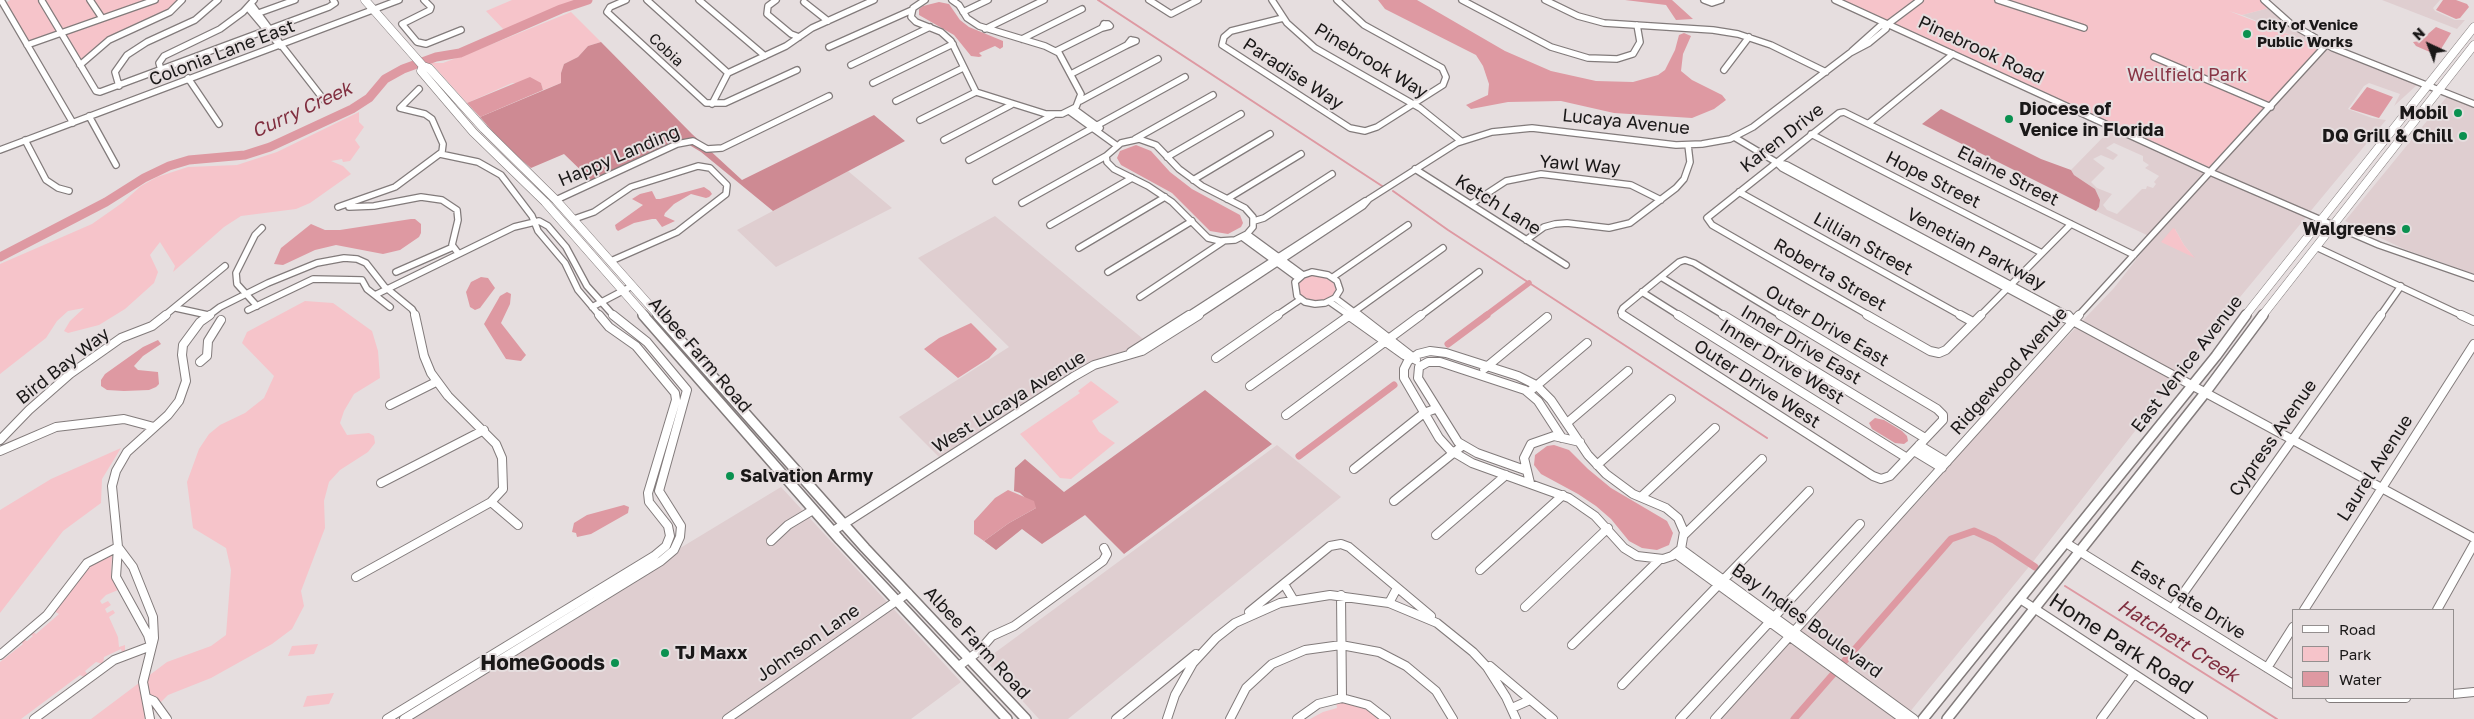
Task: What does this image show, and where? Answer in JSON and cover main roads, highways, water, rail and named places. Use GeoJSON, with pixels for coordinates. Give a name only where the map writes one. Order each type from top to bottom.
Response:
{"type":"FeatureCollection","features":[{"type":"Feature","properties":{"kind":"main road","name":"Albee Farm Road"},"geometry":{"type":"LineString","coordinates":[[366,0],[413,56],[423,66],[429,68],[484,130],[556,200],[844,524],[1026,719]]}},
{"type":"Feature","properties":{"kind":"main road","name":"East Venice Avenue"},"geometry":{"type":"LineString","coordinates":[[1922,719],[2192,386],[2429,85],[2470,38],[2474,27]]}},
{"type":"Feature","properties":{"kind":"main road","name":"East Venice Avenue"},"geometry":{"type":"LineString","coordinates":[[1946,719],[2205,393],[2474,45]]}},
{"type":"Feature","properties":{"kind":"main road","name":"Albee Farm Road"},"geometry":{"type":"LineString","coordinates":[[423,66],[421,71],[466,124],[545,202],[814,510],[1004,716]]}},
{"type":"Feature","properties":{"kind":"main road"},"geometry":{"type":"LineString","coordinates":[[2386,158],[2382,151],[2395,133],[2396,127]]}},
{"type":"Feature","properties":{"kind":"main road"},"geometry":{"type":"LineString","coordinates":[[2371,177],[2372,168],[2378,156],[2376,151]]}},
{"type":"Feature","properties":{"kind":"main road"},"geometry":{"type":"LineString","coordinates":[[515,172],[522,171],[557,206],[567,212]]}},
{"type":"Feature","properties":{"kind":"main road"},"geometry":{"type":"LineString","coordinates":[[743,429],[754,423]]}},
{"type":"Feature","properties":{"kind":"main road"},"geometry":{"type":"LineString","coordinates":[[1004,716],[1013,705]]}},
{"type":"Feature","properties":{"kind":"water"},"geometry":{"type":"Polygon","coordinates":[[[1378,0],[1417,0],[1505,51],[1551,71],[1596,81],[1633,82],[1658,75],[1665,70],[1675,50],[1679,35],[1684,33],[1691,36],[1683,54],[1681,71],[1692,80],[1722,95],[1726,100],[1714,109],[1692,118],[1614,113],[1561,101],[1508,102],[1471,109],[1466,105],[1488,95],[1489,84],[1483,66],[1476,55],[1385,9],[1378,0]]]}},
{"type":"Feature","properties":{"kind":"water"},"geometry":{"type":"Polygon","coordinates":[[[1625,0],[1672,0],[1693,19],[1676,20],[1666,5],[1625,0]]]}},
{"type":"Feature","properties":{"kind":"water"},"geometry":{"type":"Polygon","coordinates":[[[2443,0],[2456,0],[2467,4],[2469,7],[2460,18],[2456,19],[2436,10],[2443,0]]]}},
{"type":"Feature","properties":{"kind":"water"},"geometry":{"type":"Polygon","coordinates":[[[939,2],[949,4],[960,20],[969,27],[1003,41],[1003,47],[1000,49],[995,46],[979,53],[982,56],[979,57],[971,56],[954,35],[919,15],[919,9],[923,6],[939,2]]]}},
{"type":"Feature","properties":{"kind":"water"},"geometry":{"type":"Polygon","coordinates":[[[2436,27],[2451,33],[2441,49],[2432,53],[2416,46],[2413,42],[2420,41],[2436,27]]]}},
{"type":"Feature","properties":{"kind":"water"},"geometry":{"type":"Polygon","coordinates":[[[530,77],[541,83],[543,90],[480,117],[467,103],[530,77]]]}},
{"type":"Feature","properties":{"kind":"water"},"geometry":{"type":"Polygon","coordinates":[[[2367,87],[2393,97],[2379,118],[2350,109],[2367,87]]]}},
{"type":"Feature","properties":{"kind":"water"},"geometry":{"type":"Polygon","coordinates":[[[1136,145],[1151,151],[1170,172],[1192,189],[1240,215],[1243,223],[1241,227],[1228,234],[1210,231],[1172,193],[1121,165],[1117,158],[1120,151],[1136,145]]]}},
{"type":"Feature","properties":{"kind":"water"},"geometry":{"type":"Polygon","coordinates":[[[704,187],[712,194],[709,197],[691,194],[674,204],[665,213],[664,216],[675,221],[662,227],[656,219],[652,219],[634,223],[618,231],[616,229],[615,225],[643,205],[632,199],[640,194],[652,191],[656,199],[660,199],[704,187]]]}},
{"type":"Feature","properties":{"kind":"water"},"geometry":{"type":"Polygon","coordinates":[[[415,219],[421,224],[421,233],[419,237],[400,250],[383,254],[336,245],[315,250],[283,265],[274,264],[281,248],[311,224],[325,230],[340,230],[415,219]]]}},
{"type":"Feature","properties":{"kind":"water"},"geometry":{"type":"Polygon","coordinates":[[[481,277],[488,278],[495,288],[480,308],[475,310],[470,307],[466,292],[471,282],[481,277]]]}},
{"type":"Feature","properties":{"kind":"water"},"geometry":{"type":"Polygon","coordinates":[[[507,292],[511,294],[510,304],[501,323],[526,355],[521,361],[506,359],[484,324],[500,296],[507,292]]]}},
{"type":"Feature","properties":{"kind":"water"},"geometry":{"type":"Polygon","coordinates":[[[971,323],[997,349],[989,358],[958,378],[924,349],[939,338],[971,323]]]}},
{"type":"Feature","properties":{"kind":"water"},"geometry":{"type":"Polygon","coordinates":[[[158,340],[161,344],[143,356],[134,366],[138,370],[158,372],[159,384],[156,387],[149,390],[124,391],[107,390],[101,386],[101,380],[105,374],[143,347],[158,340]]]}},
{"type":"Feature","properties":{"kind":"water"},"geometry":{"type":"Polygon","coordinates":[[[1875,418],[1884,420],[1902,431],[1907,436],[1908,441],[1904,444],[1895,443],[1872,429],[1869,423],[1875,418]]]}},
{"type":"Feature","properties":{"kind":"water"},"geometry":{"type":"Polygon","coordinates":[[[1554,445],[1569,450],[1611,488],[1667,521],[1673,533],[1669,545],[1657,550],[1642,548],[1629,541],[1611,519],[1596,506],[1541,474],[1534,465],[1535,455],[1547,446],[1554,445]]]}},
{"type":"Feature","properties":{"kind":"water"},"geometry":{"type":"Polygon","coordinates":[[[1008,490],[1034,501],[1036,508],[1009,523],[984,541],[974,534],[974,521],[995,498],[1008,490]]]}},
{"type":"Feature","properties":{"kind":"water"},"geometry":{"type":"Polygon","coordinates":[[[624,505],[629,507],[628,513],[591,534],[577,537],[576,533],[572,532],[574,523],[587,515],[624,505]]]}},
{"type":"Feature","properties":{"kind":"waterway","name":"Curry Creek"},"geometry":{"type":"LineString","coordinates":[[0,257],[106,202],[144,178],[169,166],[189,160],[245,155],[270,147],[352,109],[369,98],[385,79],[403,69],[436,57],[460,53],[561,9],[588,0]]}},
{"type":"Feature","properties":{"kind":"waterway"},"geometry":{"type":"LineString","coordinates":[[1098,0],[1382,186]]}},
{"type":"Feature","properties":{"kind":"waterway"},"geometry":{"type":"LineString","coordinates":[[1393,191],[1448,230],[1767,438]]}},
{"type":"Feature","properties":{"kind":"waterway"},"geometry":{"type":"LineString","coordinates":[[1485,316],[1529,283]]}},
{"type":"Feature","properties":{"kind":"waterway"},"geometry":{"type":"LineString","coordinates":[[1448,344],[1487,315]]}},
{"type":"Feature","properties":{"kind":"waterway"},"geometry":{"type":"LineString","coordinates":[[1299,456],[1394,385]]}},
{"type":"Feature","properties":{"kind":"waterway"},"geometry":{"type":"LineString","coordinates":[[1794,719],[1951,539],[1974,531],[1994,540],[2035,567]]}},
{"type":"Feature","properties":{"kind":"waterway","name":"Hatchett Creek"},"geometry":{"type":"LineString","coordinates":[[2065,586],[2277,719]]}},
{"type":"Feature","properties":{"kind":"place","name":"City of Venice Public Works"},"geometry":{"type":"Point","coordinates":[2247,34]}},
{"type":"Feature","properties":{"kind":"place","name":"Mobil"},"geometry":{"type":"Point","coordinates":[2458,113]}},
{"type":"Feature","properties":{"kind":"place","name":"Diocese of Venice in Florida"},"geometry":{"type":"Point","coordinates":[2009,119]}},
{"type":"Feature","properties":{"kind":"place","name":"DQ Grill & Chill"},"geometry":{"type":"Point","coordinates":[2463,136]}},
{"type":"Feature","properties":{"kind":"place","name":"Walgreens"},"geometry":{"type":"Point","coordinates":[2406,229]}},
{"type":"Feature","properties":{"kind":"place","name":"Salvation Army"},"geometry":{"type":"Point","coordinates":[730,476]}},
{"type":"Feature","properties":{"kind":"place","name":"TJ Maxx"},"geometry":{"type":"Point","coordinates":[665,653]}},
{"type":"Feature","properties":{"kind":"place","name":"HomeGoods"},"geometry":{"type":"Point","coordinates":[615,663]}},
{"type":"Feature","properties":{"kind":"park label","name":"Wellfield Park"},"geometry":{"type":"Point","coordinates":[2187,75]}}]}
